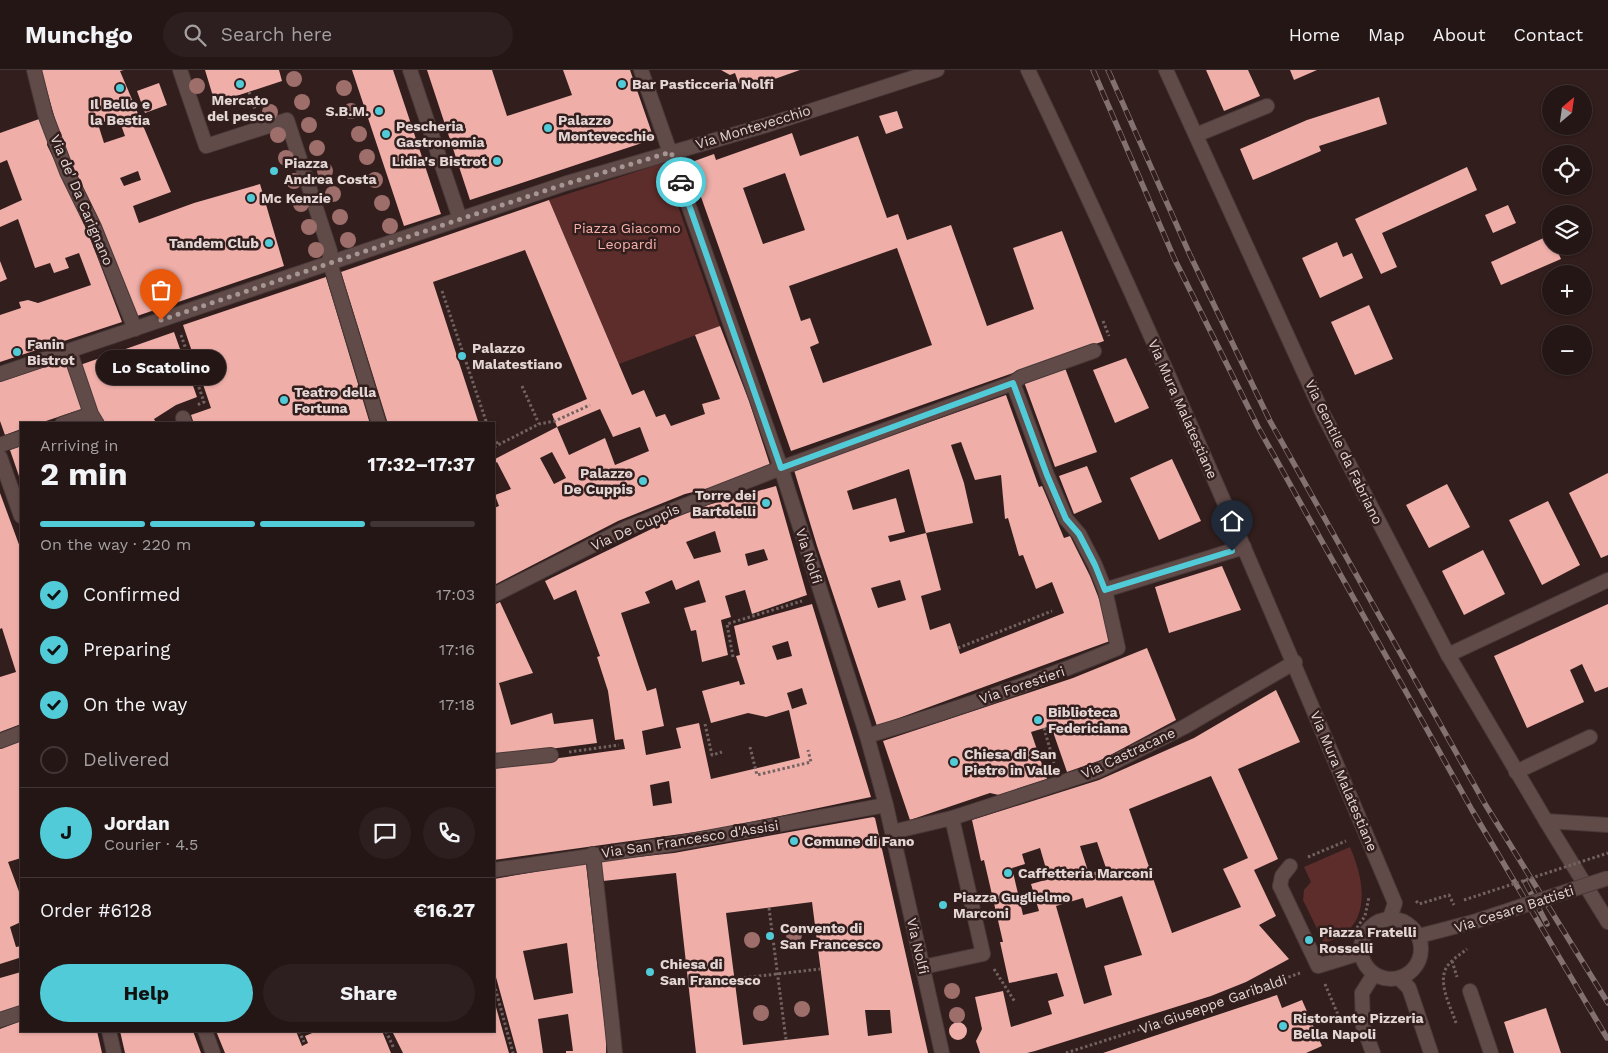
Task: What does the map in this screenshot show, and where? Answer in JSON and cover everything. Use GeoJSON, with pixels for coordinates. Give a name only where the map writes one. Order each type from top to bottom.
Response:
{"type":"FeatureCollection","features":[{"type":"Feature","properties":{"kind":"street","name":"Via de' Da Carignano"},"geometry":{"type":"LineString","coordinates":[[34,70],[45,114],[67,172],[94,227],[135,329]]}},
{"type":"Feature","properties":{"kind":"street"},"geometry":{"type":"LineString","coordinates":[[180,70],[206,146],[287,120],[330,251],[330,263],[378,422]]}},
{"type":"Feature","properties":{"kind":"street"},"geometry":{"type":"LineString","coordinates":[[410,70],[460,219]]}},
{"type":"Feature","properties":{"kind":"street","name":"Via Nolfi"},"geometry":{"type":"LineString","coordinates":[[642,70],[781,468],[867,736],[886,805],[942,1053]]}},
{"type":"Feature","properties":{"kind":"street","name":"Via Montevecchio"},"geometry":{"type":"LineString","coordinates":[[0,374],[70,352],[460,219],[671,152],[767,125],[937,70]]}},
{"type":"Feature","properties":{"kind":"street","name":"Via Mura Malatestiane"},"geometry":{"type":"LineString","coordinates":[[1028,70],[1094,209],[1295,662],[1395,903],[1390,918]]}},
{"type":"Feature","properties":{"kind":"street","name":"Via Gentile da Fabriano"},"geometry":{"type":"LineString","coordinates":[[1166,70],[1323,414],[1448,655],[1516,772],[1608,922]]}},
{"type":"Feature","properties":{"kind":"street"},"geometry":{"type":"LineString","coordinates":[[1196,135],[1267,106]]}},
{"type":"Feature","properties":{"kind":"street","name":"Via De Cuppis"},"geometry":{"type":"LineString","coordinates":[[495,594],[627,528],[781,468],[1013,383],[1021,377],[1094,351]]}},
{"type":"Feature","properties":{"kind":"street"},"geometry":{"type":"LineString","coordinates":[[70,352],[94,419],[75,422]]}},
{"type":"Feature","properties":{"kind":"street"},"geometry":{"type":"LineString","coordinates":[[1013,383],[1037,451],[1066,519],[1079,534],[1105,590],[1244,548]]}},
{"type":"Feature","properties":{"kind":"street"},"geometry":{"type":"LineString","coordinates":[[0,445],[20,438]]}},
{"type":"Feature","properties":{"kind":"street"},"geometry":{"type":"LineString","coordinates":[[0,457],[20,513]]}},
{"type":"Feature","properties":{"kind":"street"},"geometry":{"type":"LineString","coordinates":[[1448,655],[1608,580]]}},
{"type":"Feature","properties":{"kind":"street","name":"Via Forestieri"},"geometry":{"type":"LineString","coordinates":[[867,736],[918,721],[1067,669],[1118,648],[1105,590]]}},
{"type":"Feature","properties":{"kind":"street","name":"Via Castracane"},"geometry":{"type":"LineString","coordinates":[[892,832],[952,818],[1097,771],[1186,726],[1295,662]]}},
{"type":"Feature","properties":{"kind":"street"},"geometry":{"type":"LineString","coordinates":[[0,741],[20,733]]}},
{"type":"Feature","properties":{"kind":"street"},"geometry":{"type":"LineString","coordinates":[[1516,772],[1590,737]]}},
{"type":"Feature","properties":{"kind":"street"},"geometry":{"type":"LineString","coordinates":[[495,761],[551,755]]}},
{"type":"Feature","properties":{"kind":"street","name":"Via San Francesco d'Assisi"},"geometry":{"type":"LineString","coordinates":[[495,870],[593,854],[673,844],[886,805]]}},
{"type":"Feature","properties":{"kind":"street"},"geometry":{"type":"LineString","coordinates":[[923,968],[983,954],[952,818]]}},
{"type":"Feature","properties":{"kind":"street"},"geometry":{"type":"LineString","coordinates":[[1546,821],[1608,825]]}},
{"type":"Feature","properties":{"kind":"street"},"geometry":{"type":"LineString","coordinates":[[593,854],[615,1053]]}},
{"type":"Feature","properties":{"kind":"street"},"geometry":{"type":"LineString","coordinates":[[1290,866],[1282,876],[1280,886],[1318,966],[1360,953]]}},
{"type":"Feature","properties":{"kind":"street","name":"Via Cesare Battisti"},"geometry":{"type":"LineString","coordinates":[[1419,936],[1473,922],[1608,878]]}},
{"type":"Feature","properties":{"kind":"street"},"geometry":{"type":"LineString","coordinates":[[1390,918],[1407,923],[1419,936],[1421,957],[1409,974],[1400,978],[1386,979],[1374,974],[1365,965],[1360,953],[1362,939],[1368,928],[1378,921],[1390,918]]}},
{"type":"Feature","properties":{"kind":"street"},"geometry":{"type":"LineString","coordinates":[[1373,1053],[1363,1026],[1362,993],[1374,974]]}},
{"type":"Feature","properties":{"kind":"street"},"geometry":{"type":"LineString","coordinates":[[1400,978],[1409,988],[1431,1053]]}},
{"type":"Feature","properties":{"kind":"street"},"geometry":{"type":"LineString","coordinates":[[1470,991],[1492,1053]]}},
{"type":"Feature","properties":{"kind":"street"},"geometry":{"type":"LineString","coordinates":[[0,1020],[20,1013]]}},
{"type":"Feature","properties":{"kind":"street"},"geometry":{"type":"LineString","coordinates":[[109,1032],[114,1053]]}},
{"type":"Feature","properties":{"kind":"street"},"geometry":{"type":"LineString","coordinates":[[205,1032],[213,1053]]}},
{"type":"Feature","properties":{"kind":"path"},"geometry":{"type":"LineString","coordinates":[[442,290],[486,422]]}},
{"type":"Feature","properties":{"kind":"path"},"geometry":{"type":"LineString","coordinates":[[174,316],[204,402],[186,409],[184,421]]}},
{"type":"Feature","properties":{"kind":"path"},"geometry":{"type":"LineString","coordinates":[[522,386],[539,424]]}},
{"type":"Feature","properties":{"kind":"path"},"geometry":{"type":"LineString","coordinates":[[496,446],[539,424],[555,420],[590,405]]}},
{"type":"Feature","properties":{"kind":"path"},"geometry":{"type":"LineString","coordinates":[[732,657],[727,624],[822,596]]}},
{"type":"Feature","properties":{"kind":"path"},"geometry":{"type":"LineString","coordinates":[[958,648],[1052,611]]}},
{"type":"Feature","properties":{"kind":"path"},"geometry":{"type":"LineString","coordinates":[[705,724],[712,755],[722,752]]}},
{"type":"Feature","properties":{"kind":"path"},"geometry":{"type":"LineString","coordinates":[[1044,728],[1061,783]]}},
{"type":"Feature","properties":{"kind":"path"},"geometry":{"type":"LineString","coordinates":[[551,755],[619,745]]}},
{"type":"Feature","properties":{"kind":"path"},"geometry":{"type":"LineString","coordinates":[[750,747],[757,774],[811,762],[808,750]]}},
{"type":"Feature","properties":{"kind":"path"},"geometry":{"type":"LineString","coordinates":[[1290,866],[1365,832]]}},
{"type":"Feature","properties":{"kind":"path"},"geometry":{"type":"LineString","coordinates":[[1464,900],[1608,853]]}},
{"type":"Feature","properties":{"kind":"path"},"geometry":{"type":"LineString","coordinates":[[1350,936],[1365,916],[1370,891]]}},
{"type":"Feature","properties":{"kind":"path"},"geometry":{"type":"LineString","coordinates":[[1412,897],[1419,904],[1449,895],[1453,906]]}},
{"type":"Feature","properties":{"kind":"path"},"geometry":{"type":"LineString","coordinates":[[769,908],[786,1040]]}},
{"type":"Feature","properties":{"kind":"path"},"geometry":{"type":"LineString","coordinates":[[1444,989],[1444,972],[1448,964],[1467,949]]}},
{"type":"Feature","properties":{"kind":"path"},"geometry":{"type":"LineString","coordinates":[[983,954],[1005,984],[1015,1002]]}},
{"type":"Feature","properties":{"kind":"path"},"geometry":{"type":"LineString","coordinates":[[1318,966],[1342,1025]]}},
{"type":"Feature","properties":{"kind":"path","name":"Via Giuseppe Garibaldi"},"geometry":{"type":"LineString","coordinates":[[1066,1053],[1178,1017],[1318,966]]}},
{"type":"Feature","properties":{"kind":"path"},"geometry":{"type":"LineString","coordinates":[[734,979],[820,969]]}},
{"type":"Feature","properties":{"kind":"path"},"geometry":{"type":"LineString","coordinates":[[495,988],[513,1053]]}},
{"type":"Feature","properties":{"kind":"path"},"geometry":{"type":"LineString","coordinates":[[300,1032],[304,1042]]}},
{"type":"Feature","properties":{"kind":"path"},"geometry":{"type":"LineString","coordinates":[[386,1032],[394,1049]]}},
{"type":"Feature","properties":{"kind":"green space","name":"Piazza Giacomo Leopardi"},"geometry":{"type":"Polygon","coordinates":[[[663,163],[720,326],[619,364],[549,200],[663,163]]]}},
{"type":"Feature","properties":{"kind":"green space"},"geometry":{"type":"Polygon","coordinates":[[[1350,847],[1361,882],[1361,906],[1358,917],[1342,936],[1324,943],[1303,900],[1304,890],[1311,882],[1304,867],[1350,847]]]}},
{"type":"Feature","properties":{"kind":"building"},"geometry":{"type":"Polygon","coordinates":[[[41,70],[124,70],[120,71],[171,192],[133,206],[139,223],[194,203],[260,184],[284,266],[137,316],[98,218],[72,166],[55,119],[41,70]],[[118,117],[98,124],[104,143],[125,136],[118,117]],[[138,171],[120,178],[124,186],[141,180],[138,171]]]}},
{"type":"Feature","properties":{"kind":"building","name":"Mercato del pesce"},"geometry":{"type":"Polygon","coordinates":[[[205,70],[279,70],[282,81],[215,103],[205,70]]]}},
{"type":"Feature","properties":{"kind":"building"},"geometry":{"type":"Polygon","coordinates":[[[352,70],[393,70],[441,214],[404,226],[352,70]]]}},
{"type":"Feature","properties":{"kind":"building","name":"Palazzo Montevecchio"},"geometry":{"type":"Polygon","coordinates":[[[427,70],[492,70],[507,116],[572,95],[563,70],[630,70],[654,139],[470,200],[427,70]]]}},
{"type":"Feature","properties":{"kind":"building"},"geometry":{"type":"Polygon","coordinates":[[[721,70],[800,70],[755,86],[753,79],[739,84],[735,73],[730,75],[721,70]]]}},
{"type":"Feature","properties":{"kind":"building"},"geometry":{"type":"Polygon","coordinates":[[[1206,70],[1248,70],[1260,96],[1224,111],[1206,70]]]}},
{"type":"Feature","properties":{"kind":"building"},"geometry":{"type":"Polygon","coordinates":[[[1290,70],[1317,70],[1294,80],[1290,70]]]}},
{"type":"Feature","properties":{"kind":"building"},"geometry":{"type":"Polygon","coordinates":[[[159,83],[167,105],[145,113],[137,91],[159,83]]]}},
{"type":"Feature","properties":{"kind":"building"},"geometry":{"type":"Polygon","coordinates":[[[1379,97],[1387,124],[1319,146],[1321,151],[1253,180],[1240,149],[1307,120],[1379,97]]]}},
{"type":"Feature","properties":{"kind":"building"},"geometry":{"type":"Polygon","coordinates":[[[897,111],[903,128],[886,134],[879,116],[897,111]]]}},
{"type":"Feature","properties":{"kind":"building"},"geometry":{"type":"Polygon","coordinates":[[[42,118],[48,135],[47,145],[83,219],[122,322],[0,362],[0,315],[21,308],[19,302],[28,300],[38,303],[91,285],[79,253],[65,258],[69,268],[54,273],[50,263],[35,268],[18,219],[0,227],[0,210],[22,200],[7,160],[0,163],[0,133],[42,118]]]}},
{"type":"Feature","properties":{"kind":"building"},"geometry":{"type":"Polygon","coordinates":[[[792,133],[800,156],[858,136],[887,218],[898,214],[907,240],[951,225],[987,326],[1034,309],[1013,248],[1062,231],[1104,341],[791,451],[689,163],[714,154],[716,160],[792,133]],[[785,173],[743,188],[763,244],[805,230],[785,173]],[[897,248],[789,286],[801,321],[810,318],[819,343],[810,347],[823,383],[932,345],[897,248]]]}},
{"type":"Feature","properties":{"kind":"building"},"geometry":{"type":"Polygon","coordinates":[[[1467,167],[1477,190],[1382,233],[1397,267],[1381,274],[1355,219],[1467,167]]]}},
{"type":"Feature","properties":{"kind":"building"},"geometry":{"type":"Polygon","coordinates":[[[549,200],[632,395],[644,390],[656,417],[665,414],[671,426],[705,414],[702,404],[720,399],[695,335],[720,326],[749,401],[770,465],[726,484],[685,494],[618,521],[495,584],[495,508],[499,506],[495,495],[511,489],[497,462],[495,463],[495,459],[557,427],[552,414],[587,399],[525,250],[433,282],[478,422],[387,422],[341,272],[549,200]],[[600,409],[557,427],[569,455],[605,438],[615,465],[649,451],[640,427],[613,437],[600,409]],[[552,452],[540,458],[554,484],[566,478],[552,452]]]}},
{"type":"Feature","properties":{"kind":"building"},"geometry":{"type":"Polygon","coordinates":[[[1508,205],[1516,223],[1493,233],[1485,215],[1508,205]]]}},
{"type":"Feature","properties":{"kind":"building"},"geometry":{"type":"Polygon","coordinates":[[[1542,239],[1542,255],[1559,255],[1561,259],[1547,265],[1542,265],[1542,267],[1501,285],[1491,262],[1542,239]]]}},
{"type":"Feature","properties":{"kind":"building"},"geometry":{"type":"Polygon","coordinates":[[[1337,242],[1343,257],[1352,253],[1363,278],[1320,298],[1302,258],[1337,242]]]}},
{"type":"Feature","properties":{"kind":"building"},"geometry":{"type":"Polygon","coordinates":[[[0,261],[7,279],[0,282],[0,261]]]}},
{"type":"Feature","properties":{"kind":"building"},"geometry":{"type":"Polygon","coordinates":[[[326,277],[369,422],[193,422],[191,415],[211,408],[183,325],[326,277]]]}},
{"type":"Feature","properties":{"kind":"building"},"geometry":{"type":"Polygon","coordinates":[[[1369,305],[1393,359],[1355,375],[1331,322],[1369,305]]]}},
{"type":"Feature","properties":{"kind":"building"},"geometry":{"type":"Polygon","coordinates":[[[174,332],[197,397],[176,405],[154,419],[153,422],[100,422],[80,365],[174,332]]]}},
{"type":"Feature","properties":{"kind":"building"},"geometry":{"type":"Polygon","coordinates":[[[1126,358],[1149,408],[1115,423],[1093,370],[1126,358]]]}},
{"type":"Feature","properties":{"kind":"building"},"geometry":{"type":"Polygon","coordinates":[[[65,360],[82,409],[43,422],[20,422],[20,429],[5,435],[0,421],[0,382],[65,360]]]}},
{"type":"Feature","properties":{"kind":"building"},"geometry":{"type":"Polygon","coordinates":[[[1065,368],[1097,452],[1055,467],[1024,382],[1065,368]]]}},
{"type":"Feature","properties":{"kind":"building"},"geometry":{"type":"Polygon","coordinates":[[[1006,395],[1039,487],[1042,486],[1064,538],[1070,536],[1090,576],[1101,604],[1110,641],[877,726],[817,546],[794,470],[1006,395]],[[961,442],[951,445],[964,483],[973,523],[926,533],[941,590],[921,596],[930,630],[950,623],[960,654],[1064,613],[1052,582],[1036,589],[1023,555],[1019,556],[1008,518],[1005,519],[1001,475],[975,480],[961,442]],[[909,469],[847,491],[853,510],[896,498],[905,532],[888,536],[890,542],[926,533],[909,469]],[[900,580],[871,588],[878,608],[906,600],[900,580]]]}},
{"type":"Feature","properties":{"kind":"building"},"geometry":{"type":"Polygon","coordinates":[[[20,446],[20,479],[10,450],[20,446]]]}},
{"type":"Feature","properties":{"kind":"building"},"geometry":{"type":"Polygon","coordinates":[[[1172,459],[1201,521],[1159,540],[1130,478],[1172,459]]]}},
{"type":"Feature","properties":{"kind":"building"},"geometry":{"type":"Polygon","coordinates":[[[1087,466],[1102,502],[1074,514],[1059,476],[1087,466]]]}},
{"type":"Feature","properties":{"kind":"building"},"geometry":{"type":"Polygon","coordinates":[[[1608,473],[1608,555],[1601,558],[1569,493],[1608,473]]]}},
{"type":"Feature","properties":{"kind":"building"},"geometry":{"type":"Polygon","coordinates":[[[1447,484],[1470,527],[1429,548],[1406,505],[1447,484]]]}},
{"type":"Feature","properties":{"kind":"building"},"geometry":{"type":"Polygon","coordinates":[[[776,486],[807,595],[752,614],[745,590],[725,596],[731,617],[721,620],[728,655],[702,662],[696,630],[691,631],[684,608],[706,602],[699,580],[676,590],[672,580],[645,592],[650,603],[621,613],[647,691],[656,688],[664,726],[642,731],[646,755],[681,748],[676,728],[699,723],[711,779],[800,758],[789,710],[766,717],[748,713],[711,723],[702,691],[739,681],[740,685],[745,684],[736,656],[740,655],[734,626],[812,604],[871,797],[717,829],[495,860],[495,767],[625,749],[623,739],[615,740],[608,691],[597,657],[600,656],[576,590],[554,600],[545,581],[678,516],[708,505],[776,486]],[[715,531],[686,542],[694,559],[721,552],[715,531]],[[764,549],[745,554],[748,566],[768,560],[764,549]],[[788,641],[772,646],[777,660],[792,656],[788,641]],[[802,688],[787,693],[792,709],[807,704],[802,688]],[[669,781],[650,785],[653,806],[672,803],[669,781]]]}},
{"type":"Feature","properties":{"kind":"building"},"geometry":{"type":"Polygon","coordinates":[[[0,493],[20,547],[20,724],[0,732],[0,677],[16,672],[2,628],[0,629],[0,493]]]}},
{"type":"Feature","properties":{"kind":"building"},"geometry":{"type":"Polygon","coordinates":[[[1548,501],[1580,565],[1542,585],[1509,520],[1548,501]]]}},
{"type":"Feature","properties":{"kind":"building"},"geometry":{"type":"Polygon","coordinates":[[[1483,550],[1505,594],[1464,615],[1442,571],[1483,550]]]}},
{"type":"Feature","properties":{"kind":"building"},"geometry":{"type":"Polygon","coordinates":[[[1222,566],[1241,610],[1169,633],[1155,587],[1222,566]]]}},
{"type":"Feature","properties":{"kind":"building"},"geometry":{"type":"Polygon","coordinates":[[[500,602],[533,673],[499,683],[511,725],[552,713],[554,724],[593,719],[597,743],[495,756],[495,604],[500,602]]]}},
{"type":"Feature","properties":{"kind":"building"},"geometry":{"type":"Polygon","coordinates":[[[1608,604],[1608,687],[1595,692],[1582,664],[1570,670],[1584,702],[1527,728],[1494,656],[1608,604]]]}},
{"type":"Feature","properties":{"kind":"building"},"geometry":{"type":"Polygon","coordinates":[[[1147,648],[1176,720],[1101,760],[1067,772],[1051,726],[1031,732],[1047,779],[999,795],[990,793],[910,820],[883,741],[1073,678],[1147,648]]]}},
{"type":"Feature","properties":{"kind":"building"},"geometry":{"type":"Polygon","coordinates":[[[1276,690],[1300,742],[1238,769],[1278,859],[1254,870],[1276,916],[1259,925],[1289,959],[1246,982],[1211,996],[1035,1051],[1027,1053],[980,1053],[976,1041],[982,1029],[975,997],[1003,991],[1011,1027],[1052,1014],[1048,1001],[1064,996],[1057,973],[1009,983],[1000,942],[1003,942],[984,860],[981,861],[972,820],[1099,780],[1194,738],[1276,690]],[[1211,776],[1129,809],[1172,933],[1241,907],[1223,869],[1248,858],[1211,776]],[[1097,842],[1080,846],[1089,874],[1106,868],[1097,842]],[[1040,848],[1022,854],[1025,864],[1012,868],[1023,915],[1039,911],[1031,884],[1049,879],[1040,848]],[[1122,896],[1086,908],[1083,898],[1056,906],[1084,1004],[1112,995],[1104,966],[1142,955],[1122,896]]]}},
{"type":"Feature","properties":{"kind":"building"},"geometry":{"type":"Polygon","coordinates":[[[20,739],[20,858],[8,862],[20,894],[20,922],[10,927],[16,947],[20,946],[20,961],[19,958],[0,964],[0,747],[20,739]]]}},
{"type":"Feature","properties":{"kind":"building"},"geometry":{"type":"Polygon","coordinates":[[[875,818],[928,1053],[696,1053],[676,873],[603,881],[601,861],[674,853],[875,818]],[[812,902],[726,913],[743,1045],[829,1035],[812,902]],[[865,1010],[868,1036],[892,1033],[890,1010],[865,1010]]]}},
{"type":"Feature","properties":{"kind":"building"},"geometry":{"type":"Polygon","coordinates":[[[586,863],[598,972],[606,1020],[606,1053],[566,1053],[566,1051],[573,1051],[568,1014],[538,1019],[543,1053],[517,1053],[495,974],[495,879],[586,863]],[[567,943],[523,951],[534,1000],[573,993],[567,943]]]}},
{"type":"Feature","properties":{"kind":"building"},"geometry":{"type":"Polygon","coordinates":[[[20,972],[20,1005],[0,1013],[0,978],[20,972]]]}},
{"type":"Feature","properties":{"kind":"building"},"geometry":{"type":"Polygon","coordinates":[[[1277,995],[1282,1008],[1302,1000],[1322,1046],[1306,1053],[1103,1053],[1277,995]]]}},
{"type":"Feature","properties":{"kind":"building"},"geometry":{"type":"Polygon","coordinates":[[[495,1004],[509,1053],[403,1053],[392,1032],[495,1032],[495,1004]]]}},
{"type":"Feature","properties":{"kind":"building"},"geometry":{"type":"Polygon","coordinates":[[[1546,1008],[1561,1053],[1514,1053],[1504,1022],[1546,1008]]]}},
{"type":"Feature","properties":{"kind":"building"},"geometry":{"type":"Polygon","coordinates":[[[20,1021],[20,1032],[97,1032],[102,1053],[0,1053],[0,1029],[20,1021]]]}},
{"type":"Feature","properties":{"kind":"building"},"geometry":{"type":"Polygon","coordinates":[[[958,1022],[964,1025],[967,1031],[964,1037],[958,1040],[952,1037],[949,1031],[952,1025],[958,1022]]]}},
{"type":"Feature","properties":{"kind":"building"},"geometry":{"type":"Polygon","coordinates":[[[120,1032],[193,1032],[201,1053],[125,1053],[120,1032]]]}},
{"type":"Feature","properties":{"kind":"building"},"geometry":{"type":"Polygon","coordinates":[[[216,1032],[296,1032],[302,1046],[308,1043],[305,1036],[315,1032],[382,1032],[391,1053],[225,1053],[216,1032]]]}},
{"type":"Feature","properties":{"kind":"railway"},"geometry":{"type":"LineString","coordinates":[[1093,70],[1175,260],[1258,427],[1472,810],[1607,1038]]}},
{"type":"Feature","properties":{"kind":"railway"},"geometry":{"type":"LineString","coordinates":[[1108,70],[1190,255],[1270,421],[1485,804],[1608,1003]]}},
{"type":"Feature","properties":{"kind":"railway"},"geometry":{"type":"LineString","coordinates":[[1525,882],[1547,924]]}},
{"type":"Feature","properties":{"kind":"way so far"},"geometry":{"type":"LineString","coordinates":[[161,320],[556,187],[671,152],[681,182]]}},
{"type":"Feature","properties":{"kind":"place","name":"Mercato del pesce"},"geometry":{"type":"Point","coordinates":[240,84]}},
{"type":"Feature","properties":{"kind":"place","name":"Bar Pasticceria Nolfi"},"geometry":{"type":"Point","coordinates":[622,84]}},
{"type":"Feature","properties":{"kind":"place","name":"Il Bello e la Bestia"},"geometry":{"type":"Point","coordinates":[120,88]}},
{"type":"Feature","properties":{"kind":"place","name":"S.B.M."},"geometry":{"type":"Point","coordinates":[379,111]}},
{"type":"Feature","properties":{"kind":"place","name":"Palazzo Montevecchio"},"geometry":{"type":"Point","coordinates":[548,128]}},
{"type":"Feature","properties":{"kind":"place","name":"Pescheria Gastronomia"},"geometry":{"type":"Point","coordinates":[386,134]}},
{"type":"Feature","properties":{"kind":"place","name":"Lidia's Bistrot"},"geometry":{"type":"Point","coordinates":[497,161]}},
{"type":"Feature","properties":{"kind":"place","name":"Piazza Andrea Costa"},"geometry":{"type":"Point","coordinates":[274,171]}},
{"type":"Feature","properties":{"kind":"place","name":"Mc Kenzie"},"geometry":{"type":"Point","coordinates":[251,198]}},
{"type":"Feature","properties":{"kind":"place","name":"Tandem Club"},"geometry":{"type":"Point","coordinates":[269,243]}},
{"type":"Feature","properties":{"kind":"place","name":"Lo Scatolino"},"geometry":{"type":"Point","coordinates":[161,320]}},
{"type":"Feature","properties":{"kind":"place","name":"Fanin Bistrot"},"geometry":{"type":"Point","coordinates":[17,352]}},
{"type":"Feature","properties":{"kind":"place","name":"Palazzo Malatestiano"},"geometry":{"type":"Point","coordinates":[462,356]}},
{"type":"Feature","properties":{"kind":"place","name":"Teatro della Fortuna"},"geometry":{"type":"Point","coordinates":[284,400]}},
{"type":"Feature","properties":{"kind":"place","name":"Palazzo De Cuppis"},"geometry":{"type":"Point","coordinates":[643,481]}},
{"type":"Feature","properties":{"kind":"place","name":"Torre dei Bartolelli"},"geometry":{"type":"Point","coordinates":[766,503]}},
{"type":"Feature","properties":{"kind":"place","name":"Biblioteca Federiciana"},"geometry":{"type":"Point","coordinates":[1038,720]}},
{"type":"Feature","properties":{"kind":"place","name":"Chiesa di San Pietro in Valle"},"geometry":{"type":"Point","coordinates":[954,762]}},
{"type":"Feature","properties":{"kind":"place","name":"Comune di Fano"},"geometry":{"type":"Point","coordinates":[794,841]}},
{"type":"Feature","properties":{"kind":"place","name":"Caffetteria Marconi"},"geometry":{"type":"Point","coordinates":[1008,873]}},
{"type":"Feature","properties":{"kind":"place","name":"Piazza Guglielmo Marconi"},"geometry":{"type":"Point","coordinates":[943,905]}},
{"type":"Feature","properties":{"kind":"place","name":"Convento di San Francesco"},"geometry":{"type":"Point","coordinates":[770,936]}},
{"type":"Feature","properties":{"kind":"place","name":"Piazza Fratelli Rosselli"},"geometry":{"type":"Point","coordinates":[1309,940]}},
{"type":"Feature","properties":{"kind":"place","name":"Chiesa di San Francesco"},"geometry":{"type":"Point","coordinates":[650,972]}},
{"type":"Feature","properties":{"kind":"place","name":"Ristorante Pizzeria Bella Napoli"},"geometry":{"type":"Point","coordinates":[1283,1026]}},
{"type":"Feature","properties":{"kind":"route"},"geometry":{"type":"LineString","coordinates":[[681,182],[781,468],[1013,383],[1037,451],[1066,519],[1079,534],[1105,590],[1232,551]]}}]}
